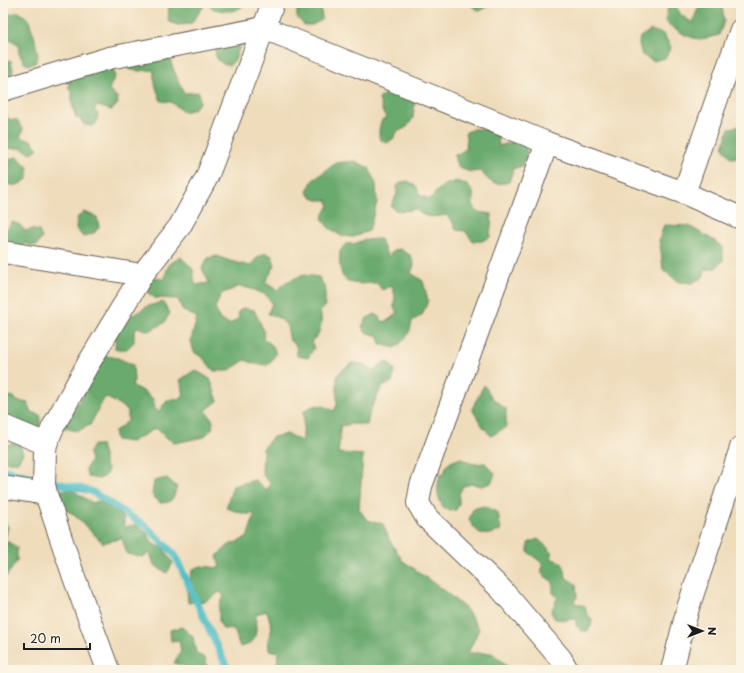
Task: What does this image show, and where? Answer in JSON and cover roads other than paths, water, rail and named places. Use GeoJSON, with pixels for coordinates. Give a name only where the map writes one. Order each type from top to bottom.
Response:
{"type":"FeatureCollection","features":[{"type":"Feature","properties":{"kind":"street"},"geometry":{"type":"LineString","coordinates":[[108,670],[74,577],[45,489],[45,448],[53,427],[88,364],[142,275],[180,226],[206,177],[273,3]]}},
{"type":"Feature","properties":{"kind":"street"},"geometry":{"type":"LineString","coordinates":[[3,90],[109,58],[264,28],[546,143],[684,193],[741,218]]}},
{"type":"Feature","properties":{"kind":"street"},"geometry":{"type":"LineString","coordinates":[[684,193],[741,30]]}},
{"type":"Feature","properties":{"kind":"street"},"geometry":{"type":"LineString","coordinates":[[546,143],[421,486],[418,503],[427,518],[501,589],[561,659],[567,670]]}},
{"type":"Feature","properties":{"kind":"street"},"geometry":{"type":"LineString","coordinates":[[3,252],[142,275]]}},
{"type":"Feature","properties":{"kind":"street"},"geometry":{"type":"LineString","coordinates":[[3,426],[45,448]]}},
{"type":"Feature","properties":{"kind":"street"},"geometry":{"type":"LineString","coordinates":[[672,670],[688,608],[741,448]]}},
{"type":"Feature","properties":{"kind":"street"},"geometry":{"type":"LineString","coordinates":[[3,487],[45,489]]}},
{"type":"Feature","properties":{"kind":"waterway"},"geometry":{"type":"LineString","coordinates":[[3,470],[91,491],[147,527],[175,555],[228,670]]}}]}
